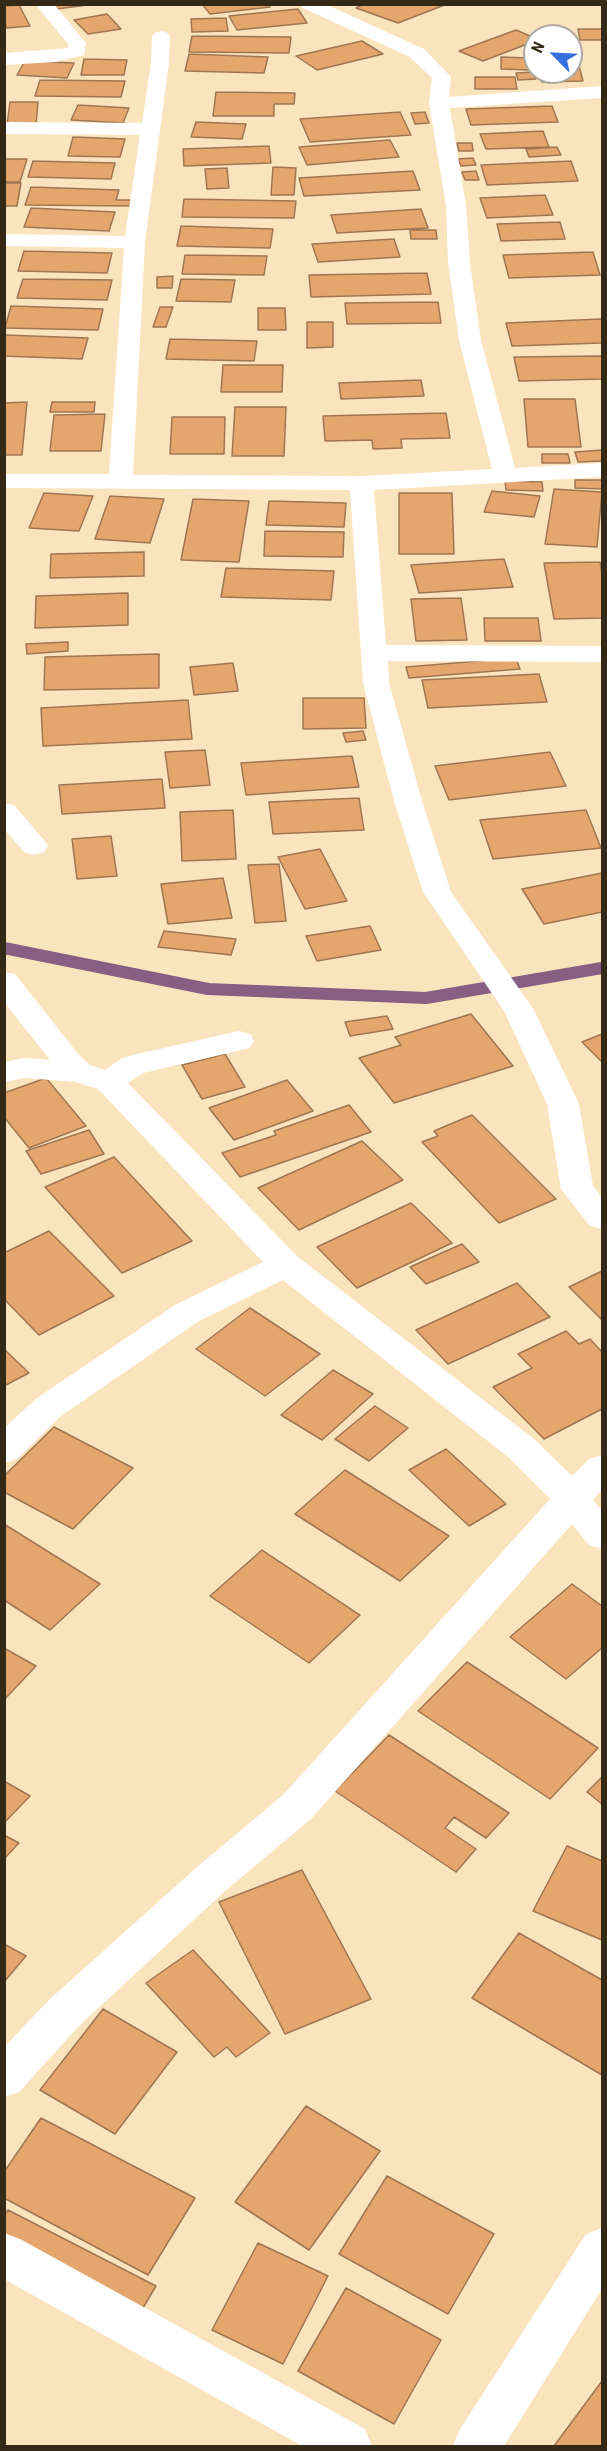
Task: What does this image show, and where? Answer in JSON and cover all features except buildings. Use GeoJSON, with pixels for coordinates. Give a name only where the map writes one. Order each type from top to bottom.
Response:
{"type":"FeatureCollection","features":[{"type":"Feature","properties":{"kind":"street"},"geometry":{"type":"LineString","coordinates":[[4,59],[56,56],[77,51],[77,43],[44,4]]}},
{"type":"Feature","properties":{"kind":"street"},"geometry":{"type":"LineString","coordinates":[[309,4],[417,53],[442,77],[439,103],[456,206],[459,263],[470,340],[505,475]]}},
{"type":"Feature","properties":{"kind":"street"},"geometry":{"type":"LineString","coordinates":[[121,481],[135,242],[160,63],[161,37]]}},
{"type":"Feature","properties":{"kind":"street"},"geometry":{"type":"LineString","coordinates":[[439,103],[603,92]]}},
{"type":"Feature","properties":{"kind":"street"},"geometry":{"type":"LineString","coordinates":[[4,128],[149,129]]}},
{"type":"Feature","properties":{"kind":"street"},"geometry":{"type":"LineString","coordinates":[[4,240],[135,242]]}},
{"type":"Feature","properties":{"kind":"street"},"geometry":{"type":"LineString","coordinates":[[4,481],[362,483],[603,470]]}},
{"type":"Feature","properties":{"kind":"street"},"geometry":{"type":"LineString","coordinates":[[362,483],[373,610],[376,683],[396,758],[437,892],[519,1010],[563,1104],[577,1189],[603,1218]]}},
{"type":"Feature","properties":{"kind":"street"},"geometry":{"type":"LineString","coordinates":[[374,652],[603,654]]}},
{"type":"Feature","properties":{"kind":"street"},"geometry":{"type":"LineString","coordinates":[[4,811],[33,846]]}},
{"type":"Feature","properties":{"kind":"street"},"geometry":{"type":"LineString","coordinates":[[10,998],[286,1265],[521,1448],[572,1499],[603,1535]]}},
{"type":"Feature","properties":{"kind":"street"},"geometry":{"type":"LineString","coordinates":[[4,1072],[26,1068],[94,1077],[132,1065],[239,1041]]}},
{"type":"Feature","properties":{"kind":"street"},"geometry":{"type":"LineString","coordinates":[[4,1450],[49,1407],[187,1312],[286,1265]]}},
{"type":"Feature","properties":{"kind":"street"},"geometry":{"type":"LineString","coordinates":[[4,2078],[66,2011],[211,1879],[297,1807],[572,1499],[603,1468]]}},
{"type":"Feature","properties":{"kind":"street"},"geometry":{"type":"LineString","coordinates":[[477,2446],[603,2249]]}},
{"type":"Feature","properties":{"kind":"street"},"geometry":{"type":"LineString","coordinates":[[4,2254],[348,2446]]}},
{"type":"Feature","properties":{"kind":"waterway"},"geometry":{"type":"LineString","coordinates":[[4,948],[208,989],[426,998],[602,968]]}}]}
